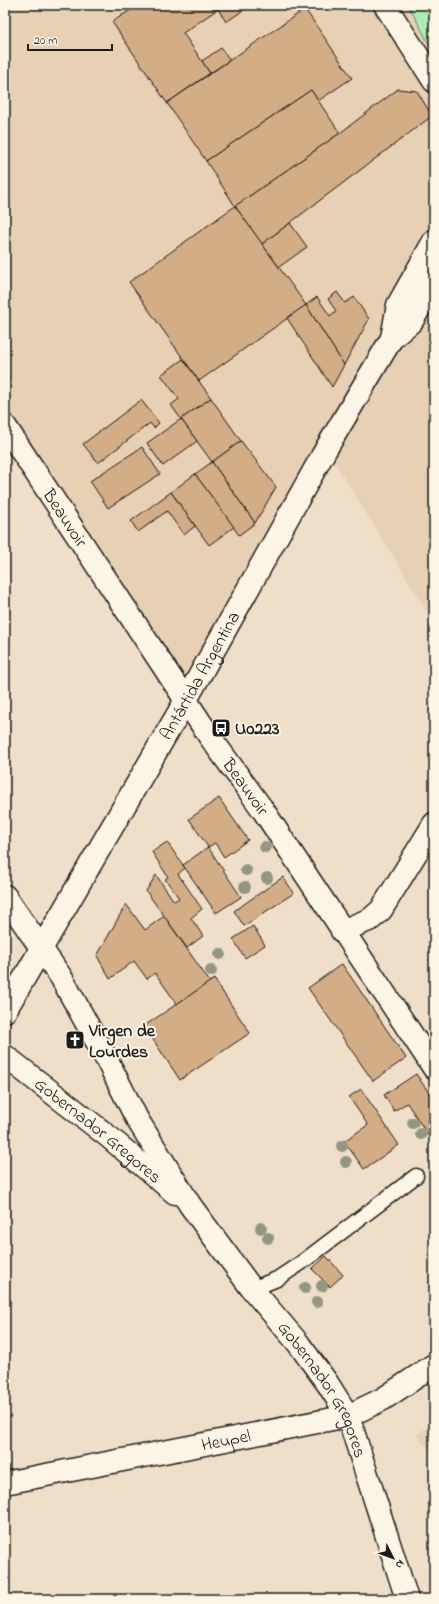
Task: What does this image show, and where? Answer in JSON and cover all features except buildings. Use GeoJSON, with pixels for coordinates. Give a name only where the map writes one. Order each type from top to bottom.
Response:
{"type":"FeatureCollection","features":[{"type":"Feature","properties":{"kind":"street"},"geometry":{"type":"LineString","coordinates":[[385,5],[434,81]]}},
{"type":"Feature","properties":{"kind":"street","name":"Antártida Argentina"},"geometry":{"type":"LineString","coordinates":[[5,1011],[186,700],[326,449],[392,338],[398,305],[434,241]]}},
{"type":"Feature","properties":{"kind":"street","name":"Antártida Argentina"},"geometry":{"type":"LineString","coordinates":[[392,338],[412,322],[434,282]]}},
{"type":"Feature","properties":{"kind":"street","name":"Beauvoir"},"geometry":{"type":"LineString","coordinates":[[5,426],[210,737],[263,810],[434,1068]]}},
{"type":"Feature","properties":{"kind":"street"},"geometry":{"type":"LineString","coordinates":[[342,931],[371,918],[381,910],[434,824]]}},
{"type":"Feature","properties":{"kind":"street","name":"Gobernador Gregores"},"geometry":{"type":"LineString","coordinates":[[5,896],[41,948],[80,1011],[137,1119],[190,1205],[252,1289],[302,1349],[328,1384],[348,1416],[407,1599]]}},
{"type":"Feature","properties":{"kind":"street","name":"Gobernador Gregores"},"geometry":{"type":"LineString","coordinates":[[5,1056],[109,1137],[190,1205]]}},
{"type":"Feature","properties":{"kind":"street","name":"Heupel"},"geometry":{"type":"LineString","coordinates":[[5,1483],[348,1416],[384,1400],[434,1365]]}},
{"type":"Feature","properties":{"kind":"lane"},"geometry":{"type":"LineString","coordinates":[[252,1289],[278,1279],[416,1176]]}},
{"type":"Feature","properties":{"kind":"shaded area"},"geometry":{"type":"Polygon","coordinates":[[[5,5],[434,5],[434,622],[326,449],[186,700],[5,426],[5,5]]]}},
{"type":"Feature","properties":{"kind":"shaded area"},"geometry":{"type":"Polygon","coordinates":[[[434,1422],[434,1455],[416,1435],[434,1422]]]}},
{"type":"Feature","properties":{"kind":"green space"},"geometry":{"type":"Polygon","coordinates":[[[408,5],[434,5],[434,53],[411,10],[408,5]]]}},
{"type":"Feature","properties":{"kind":"place","name":"U0223"},"geometry":{"type":"Point","coordinates":[221,728]}},
{"type":"Feature","properties":{"kind":"place","name":"Virgen de Lourdes"},"geometry":{"type":"Point","coordinates":[75,1040]}}]}
